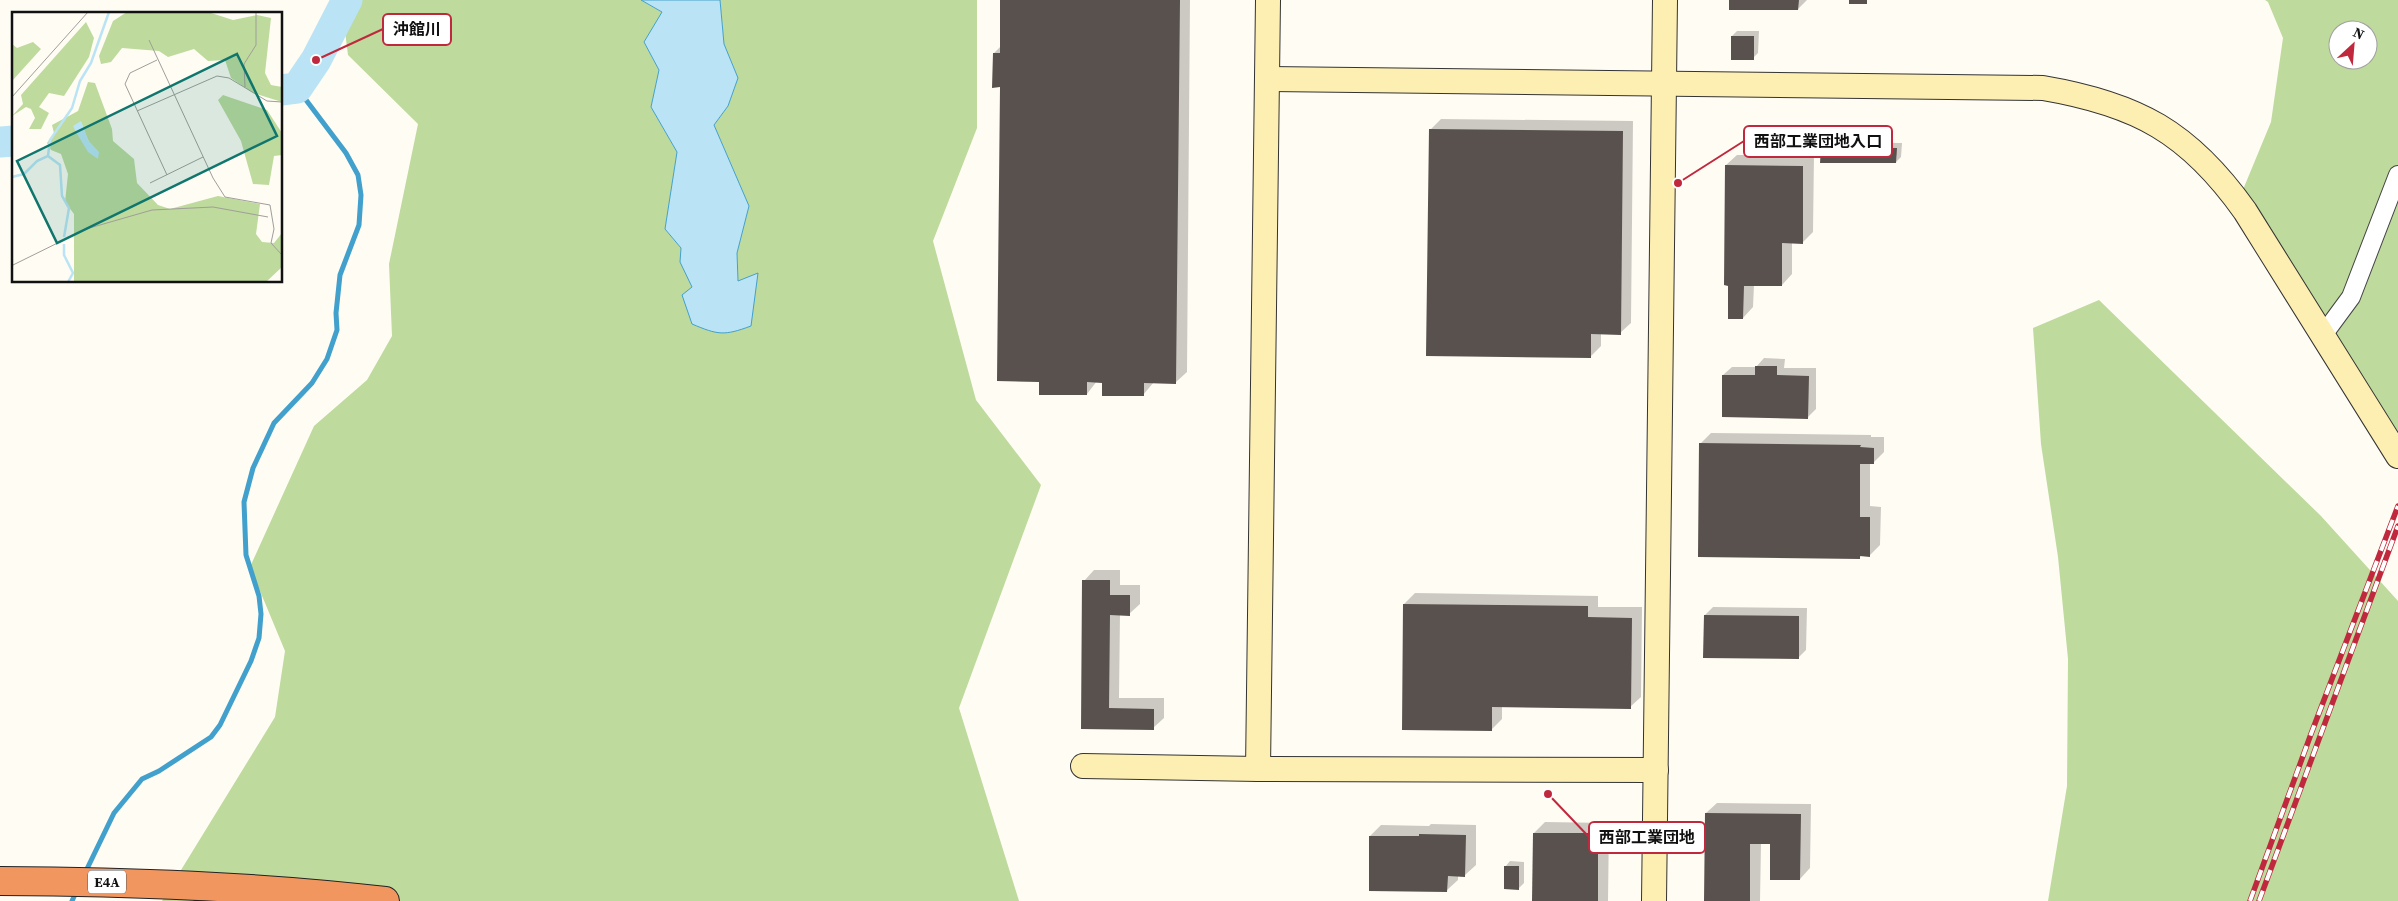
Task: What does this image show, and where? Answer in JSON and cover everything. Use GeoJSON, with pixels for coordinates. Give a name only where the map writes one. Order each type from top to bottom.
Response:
{"type":"FeatureCollection","features":[{"type":"Feature","properties":{"kind":"highway","name":"E4A"},"geometry":{"type":"LineString","coordinates":[[0,881],[166,883],[314,893],[385,901]]}},
{"type":"Feature","properties":{"kind":"street"},"geometry":{"type":"LineString","coordinates":[[1258,769],[1268,0]]}},
{"type":"Feature","properties":{"kind":"street"},"geometry":{"type":"LineString","coordinates":[[1654,901],[1665,0]]}},
{"type":"Feature","properties":{"kind":"street"},"geometry":{"type":"LineString","coordinates":[[1268,79],[2042,88],[2086,95],[2128,109],[2166,131],[2197,154],[2223,179],[2245,211],[2398,456]]}},
{"type":"Feature","properties":{"kind":"street"},"geometry":{"type":"LineString","coordinates":[[2323,335],[2351,297],[2398,175]]}},
{"type":"Feature","properties":{"kind":"street"},"geometry":{"type":"LineString","coordinates":[[1083,766],[1258,769],[1656,770]]}},
{"type":"Feature","properties":{"kind":"green space"},"geometry":{"type":"Polygon","coordinates":[[[341,0],[641,0],[662,12],[644,42],[659,70],[651,107],[677,152],[665,229],[681,248],[681,262],[692,287],[692,324],[757,274],[738,281],[737,253],[749,206],[714,125],[728,106],[738,78],[724,44],[720,0],[977,0],[977,128],[933,241],[976,400],[1041,485],[959,708],[1019,901],[162,901],[275,717],[285,651],[250,567],[314,426],[367,380],[392,336],[389,264],[418,124],[348,55],[341,0]]]}},
{"type":"Feature","properties":{"kind":"green space"},"geometry":{"type":"Polygon","coordinates":[[[2265,0],[2398,0],[2398,445],[2242,192],[2271,122],[2283,38],[2268,2],[2265,0]]]}},
{"type":"Feature","properties":{"kind":"green space"},"geometry":{"type":"Polygon","coordinates":[[[2099,300],[2321,516],[2398,601],[2398,901],[2048,901],[2067,786],[2068,659],[2058,557],[2041,444],[2033,328],[2099,300]]]}},
{"type":"Feature","properties":{"kind":"water"},"geometry":{"type":"Polygon","coordinates":[[[641,0],[720,0],[724,44],[738,78],[728,106],[714,125],[749,206],[737,253],[738,281],[758,273],[751,326],[742,329],[721,333],[692,324],[682,295],[692,287],[680,262],[681,248],[665,229],[677,152],[651,107],[659,70],[644,42],[662,12],[641,0]]]}},
{"type":"Feature","properties":{"kind":"building"},"geometry":{"type":"Polygon","coordinates":[[[1000,0],[1180,0],[1176,384],[1144,383],[1144,396],[1102,396],[1102,383],[1087,382],[1087,395],[1039,395],[1039,382],[997,381],[1000,87],[992,88],[993,53],[1000,53],[1000,0]]]}},
{"type":"Feature","properties":{"kind":"building"},"geometry":{"type":"Polygon","coordinates":[[[1729,0],[1799,0],[1798,10],[1729,10],[1729,0]]]}},
{"type":"Feature","properties":{"kind":"building"},"geometry":{"type":"Polygon","coordinates":[[[1849,0],[1867,0],[1867,4],[1849,4],[1849,0]]]}},
{"type":"Feature","properties":{"kind":"building"},"geometry":{"type":"Polygon","coordinates":[[[1731,36],[1754,36],[1754,60],[1731,60],[1731,36]]]}},
{"type":"Feature","properties":{"kind":"building"},"geometry":{"type":"Polygon","coordinates":[[[1429,129],[1623,131],[1621,335],[1591,334],[1591,358],[1426,356],[1429,129]]]}},
{"type":"Feature","properties":{"kind":"building"},"geometry":{"type":"Polygon","coordinates":[[[1821,147],[1897,148],[1896,163],[1820,163],[1821,147]]]}},
{"type":"Feature","properties":{"kind":"building"},"geometry":{"type":"Polygon","coordinates":[[[1725,165],[1803,166],[1803,244],[1782,243],[1782,286],[1744,286],[1743,319],[1728,319],[1728,286],[1724,285],[1725,165]]]}},
{"type":"Feature","properties":{"kind":"building"},"geometry":{"type":"Polygon","coordinates":[[[1755,366],[1777,366],[1777,375],[1809,376],[1808,419],[1722,417],[1722,375],[1755,375],[1755,366]]]}},
{"type":"Feature","properties":{"kind":"building"},"geometry":{"type":"Polygon","coordinates":[[[1699,443],[1861,445],[1860,447],[1874,448],[1874,464],[1860,464],[1860,517],[1870,517],[1870,557],[1860,556],[1860,559],[1698,557],[1699,443]]]}},
{"type":"Feature","properties":{"kind":"building"},"geometry":{"type":"Polygon","coordinates":[[[1082,580],[1110,580],[1110,595],[1130,595],[1130,616],[1110,615],[1109,708],[1154,709],[1154,730],[1081,729],[1082,580]]]}},
{"type":"Feature","properties":{"kind":"building"},"geometry":{"type":"Polygon","coordinates":[[[1403,604],[1588,606],[1588,617],[1632,618],[1631,709],[1492,707],[1492,731],[1402,730],[1403,604]]]}},
{"type":"Feature","properties":{"kind":"building"},"geometry":{"type":"Polygon","coordinates":[[[1704,615],[1799,616],[1799,659],[1703,658],[1704,615]]]}},
{"type":"Feature","properties":{"kind":"building"},"geometry":{"type":"Polygon","coordinates":[[[1705,813],[1801,814],[1800,880],[1770,880],[1770,844],[1750,844],[1750,901],[1704,901],[1705,813]]]}},
{"type":"Feature","properties":{"kind":"building"},"geometry":{"type":"Polygon","coordinates":[[[1533,833],[1598,833],[1598,901],[1532,901],[1533,833]]]}},
{"type":"Feature","properties":{"kind":"building"},"geometry":{"type":"Polygon","coordinates":[[[1419,834],[1466,835],[1465,877],[1448,876],[1447,892],[1369,891],[1369,836],[1419,836],[1419,834]]]}},
{"type":"Feature","properties":{"kind":"building"},"geometry":{"type":"Polygon","coordinates":[[[1504,866],[1519,866],[1519,890],[1504,889],[1504,866]]]}},
{"type":"Feature","properties":{"kind":"waterway"},"geometry":{"type":"LineString","coordinates":[[282,90],[297,88],[316,60],[347,0]]}},
{"type":"Feature","properties":{"kind":"waterway"},"geometry":{"type":"LineString","coordinates":[[85,873],[114,813],[142,779],[159,771],[211,737],[220,725],[251,661],[259,638],[261,614],[259,596],[246,555],[244,502],[253,468],[274,423],[312,383],[327,359],[337,330],[336,313],[340,275],[359,225],[361,195],[358,175],[346,153],[297,88]]}},
{"type":"Feature","properties":{"kind":"waterway"},"geometry":{"type":"LineString","coordinates":[[0,142],[12,141]]}},
{"type":"Feature","properties":{"kind":"waterway"},"geometry":{"type":"LineString","coordinates":[[72,901],[77,890]]}},
{"type":"Feature","properties":{"kind":"railway"},"geometry":{"type":"LineString","coordinates":[[2250,901],[2398,506]]}},
{"type":"Feature","properties":{"kind":"railway"},"geometry":{"type":"LineString","coordinates":[[2259,901],[2398,526]]}},
{"type":"Feature","properties":{"kind":"place","name":"沖館川"},"geometry":{"type":"Point","coordinates":[316,60]}},
{"type":"Feature","properties":{"kind":"place","name":"西部工業団地入口"},"geometry":{"type":"Point","coordinates":[1678,183]}},
{"type":"Feature","properties":{"kind":"place","name":"西部工業団地"},"geometry":{"type":"Point","coordinates":[1548,794]}}]}
